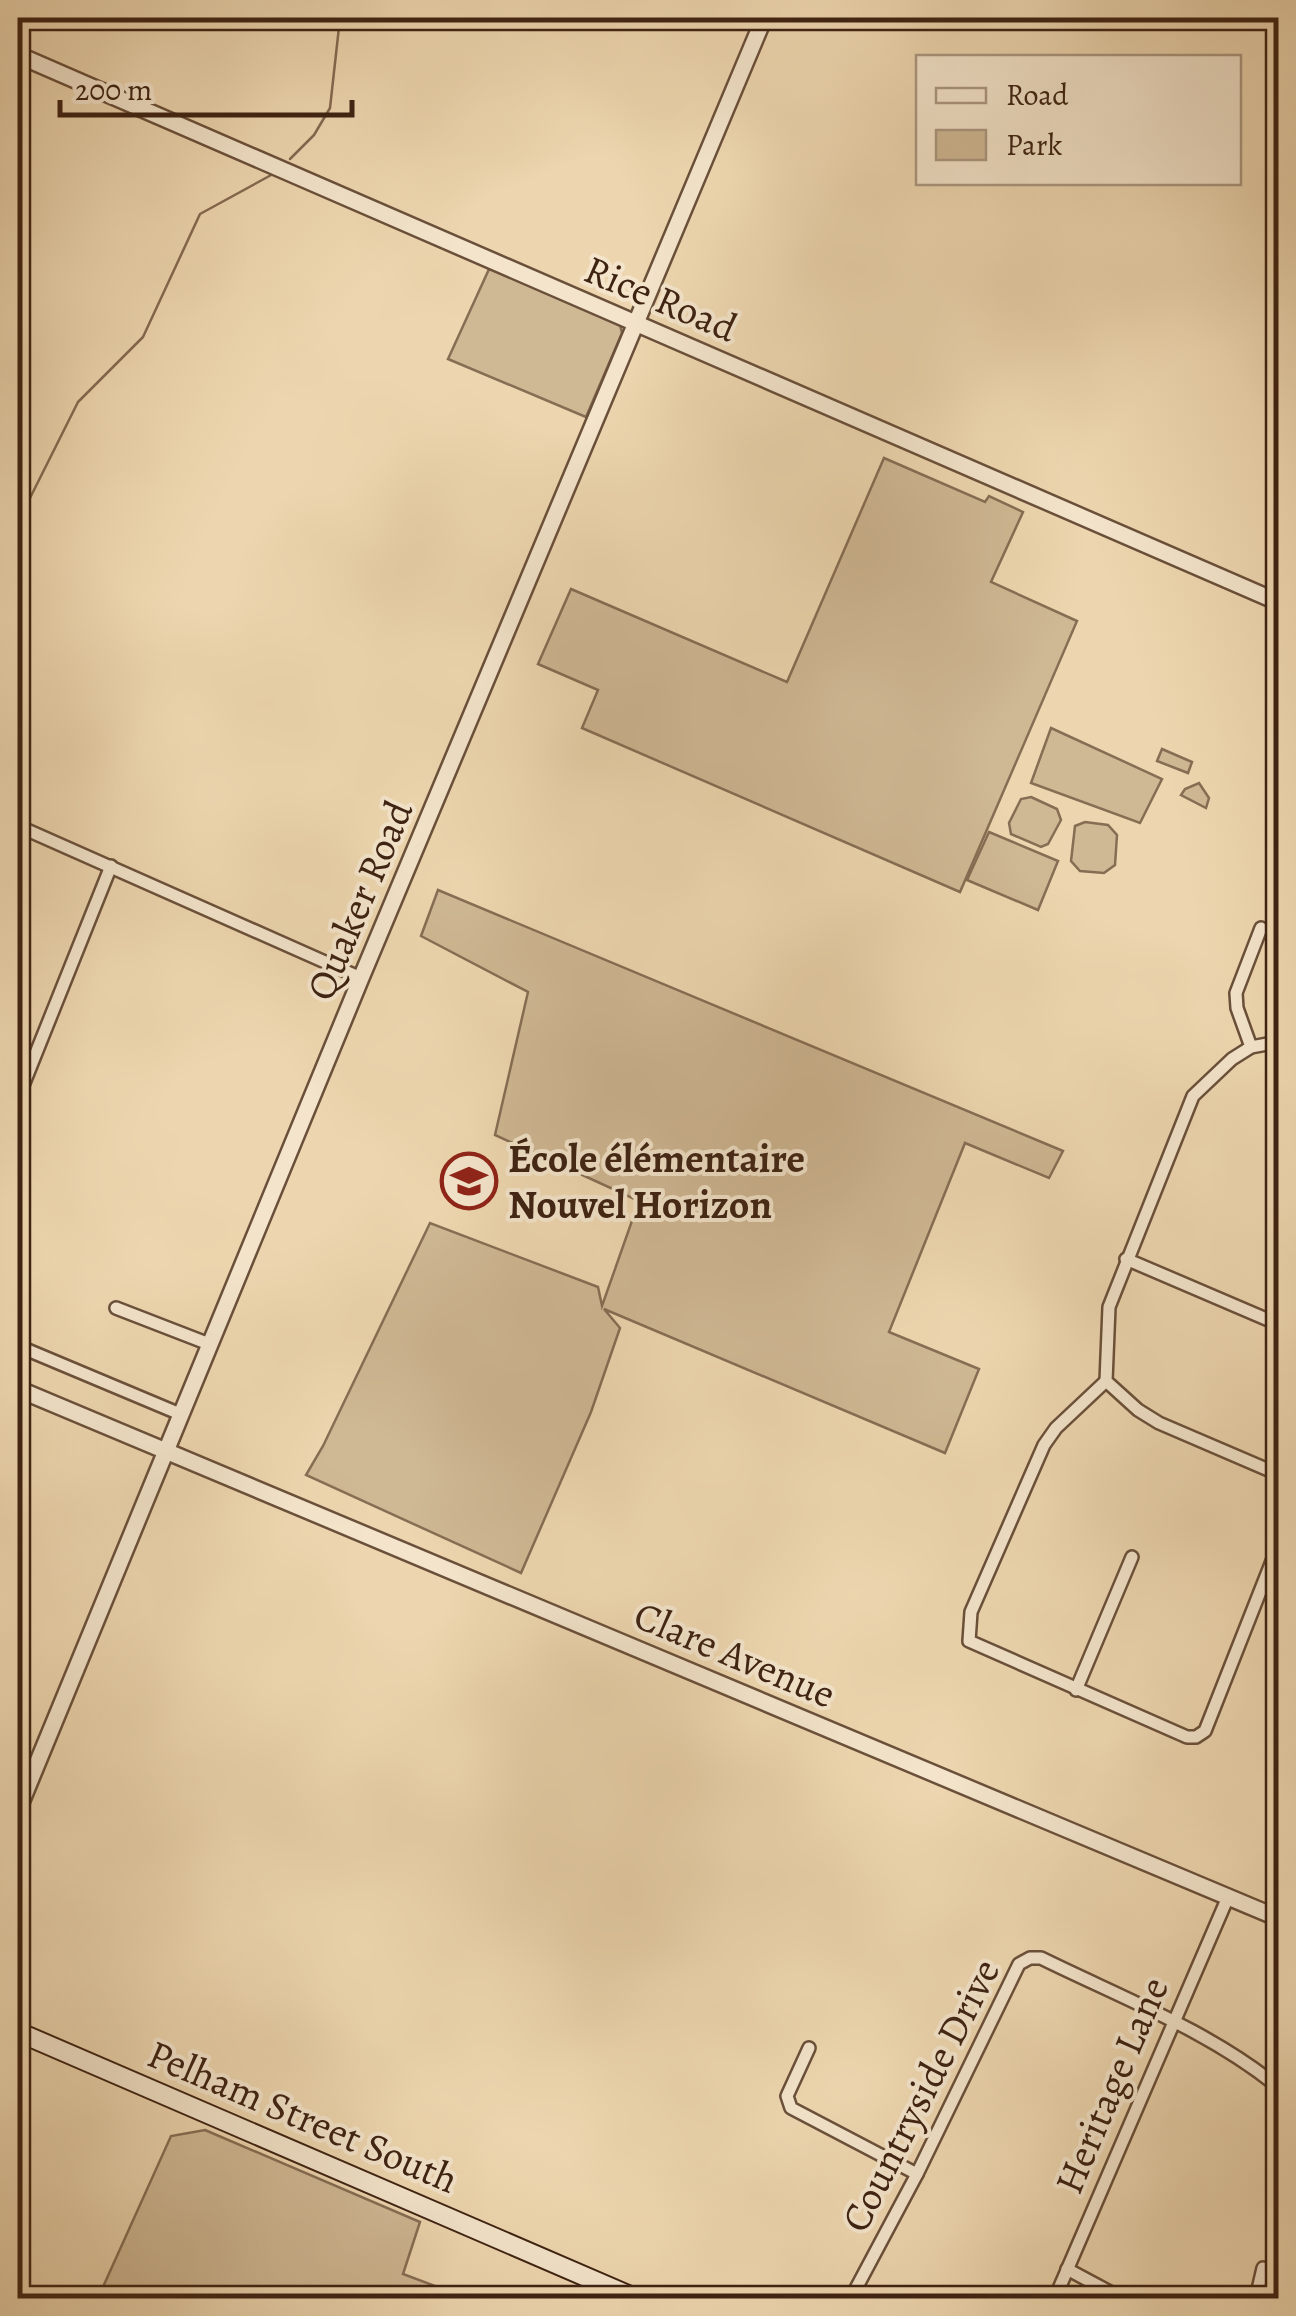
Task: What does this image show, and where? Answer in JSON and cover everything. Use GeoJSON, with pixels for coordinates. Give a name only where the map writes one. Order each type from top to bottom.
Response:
{"type":"FeatureCollection","features":[{"type":"Feature","properties":{"kind":"main road","name":"Pelham Street South"},"geometry":{"type":"LineString","coordinates":[[18,2032],[635,2298]]}},
{"type":"Feature","properties":{"kind":"street","name":"Quaker Road"},"geometry":{"type":"LineString","coordinates":[[18,1810],[361,978],[764,18]]}},
{"type":"Feature","properties":{"kind":"street","name":"Rice Road"},"geometry":{"type":"LineString","coordinates":[[18,55],[1278,602]]}},
{"type":"Feature","properties":{"kind":"street"},"geometry":{"type":"LineString","coordinates":[[18,826],[361,978]]}},
{"type":"Feature","properties":{"kind":"street"},"geometry":{"type":"LineString","coordinates":[[18,1098],[111,866]]}},
{"type":"Feature","properties":{"kind":"street"},"geometry":{"type":"LineString","coordinates":[[1252,1047],[1237,1008],[1236,993],[1262,928]]}},
{"type":"Feature","properties":{"kind":"street"},"geometry":{"type":"LineString","coordinates":[[1278,1042],[1252,1047],[1232,1059],[1193,1096],[1109,1308],[1106,1381],[1044,1444],[971,1612],[969,1641],[1187,1738],[1196,1737],[1205,1731],[1278,1546]]}},
{"type":"Feature","properties":{"kind":"street"},"geometry":{"type":"LineString","coordinates":[[1126,1259],[1278,1324]]}},
{"type":"Feature","properties":{"kind":"street"},"geometry":{"type":"LineString","coordinates":[[116,1308],[209,1344]]}},
{"type":"Feature","properties":{"kind":"street"},"geometry":{"type":"LineString","coordinates":[[18,1346],[180,1414]]}},
{"type":"Feature","properties":{"kind":"street"},"geometry":{"type":"LineString","coordinates":[[1106,1381],[1159,1423],[1278,1474]]}},
{"type":"Feature","properties":{"kind":"street","name":"Clare Avenue"},"geometry":{"type":"LineString","coordinates":[[18,1389],[1278,1918]]}},
{"type":"Feature","properties":{"kind":"street"},"geometry":{"type":"LineString","coordinates":[[1076,1690],[1132,1557]]}},
{"type":"Feature","properties":{"kind":"street","name":"Heritage Lane"},"geometry":{"type":"LineString","coordinates":[[1055,2298],[1228,1897]]}},
{"type":"Feature","properties":{"kind":"street","name":"Countryside Drive"},"geometry":{"type":"LineString","coordinates":[[851,2298],[1019,1964],[1030,1958],[1041,1958],[1173,2024],[1253,2067],[1278,2087]]}},
{"type":"Feature","properties":{"kind":"street"},"geometry":{"type":"LineString","coordinates":[[809,2048],[786,2096],[796,2114],[916,2174]]}},
{"type":"Feature","properties":{"kind":"street"},"geometry":{"type":"LineString","coordinates":[[1256,2298],[1262,2268]]}},
{"type":"Feature","properties":{"kind":"street"},"geometry":{"type":"LineString","coordinates":[[1068,2269],[1121,2298]]}},
{"type":"Feature","properties":{"kind":"green space"},"geometry":{"type":"Polygon","coordinates":[[[490,267],[620,325],[622,333],[586,417],[448,359],[490,267]]]}},
{"type":"Feature","properties":{"kind":"green space"},"geometry":{"type":"Polygon","coordinates":[[[884,458],[985,502],[989,496],[1023,512],[991,582],[1077,621],[960,892],[582,728],[598,690],[538,664],[571,589],[787,682],[884,458]]]}},
{"type":"Feature","properties":{"kind":"green space"},"geometry":{"type":"Polygon","coordinates":[[[1051,728],[1162,779],[1140,823],[1031,783],[1051,728]]]}},
{"type":"Feature","properties":{"kind":"green space"},"geometry":{"type":"Polygon","coordinates":[[[1162,749],[1192,762],[1188,773],[1157,761],[1162,749]]]}},
{"type":"Feature","properties":{"kind":"green space"},"geometry":{"type":"Polygon","coordinates":[[[1199,783],[1209,798],[1206,808],[1181,795],[1199,783]]]}},
{"type":"Feature","properties":{"kind":"green space"},"geometry":{"type":"Polygon","coordinates":[[[1031,797],[1057,809],[1061,820],[1048,844],[1041,847],[1011,834],[1009,823],[1021,799],[1031,797]]]}},
{"type":"Feature","properties":{"kind":"green space"},"geometry":{"type":"Polygon","coordinates":[[[1085,822],[1108,825],[1117,835],[1115,865],[1104,873],[1080,871],[1071,861],[1075,826],[1085,822]]]}},
{"type":"Feature","properties":{"kind":"green space"},"geometry":{"type":"Polygon","coordinates":[[[989,832],[1058,861],[1038,910],[967,880],[989,832]]]}},
{"type":"Feature","properties":{"kind":"green space"},"geometry":{"type":"Polygon","coordinates":[[[438,890],[1063,1151],[1049,1178],[965,1143],[889,1332],[979,1369],[945,1453],[604,1309],[620,1328],[591,1412],[521,1573],[306,1475],[430,1223],[598,1287],[602,1306],[639,1201],[495,1135],[528,992],[421,936],[438,890]]]}},
{"type":"Feature","properties":{"kind":"green space"},"geometry":{"type":"Polygon","coordinates":[[[205,2130],[420,2222],[403,2274],[467,2298],[98,2298],[171,2136],[205,2130]]]}},
{"type":"Feature","properties":{"kind":"waterway"},"geometry":{"type":"LineString","coordinates":[[290,159],[314,135],[330,108],[340,18]]}},
{"type":"Feature","properties":{"kind":"waterway"},"geometry":{"type":"LineString","coordinates":[[18,514],[29,500],[78,402],[143,337],[200,214],[273,174]]}},
{"type":"Feature","properties":{"kind":"place","name":"École élémentaire Nouvel Horizon"},"geometry":{"type":"Point","coordinates":[469,1181]}}]}
